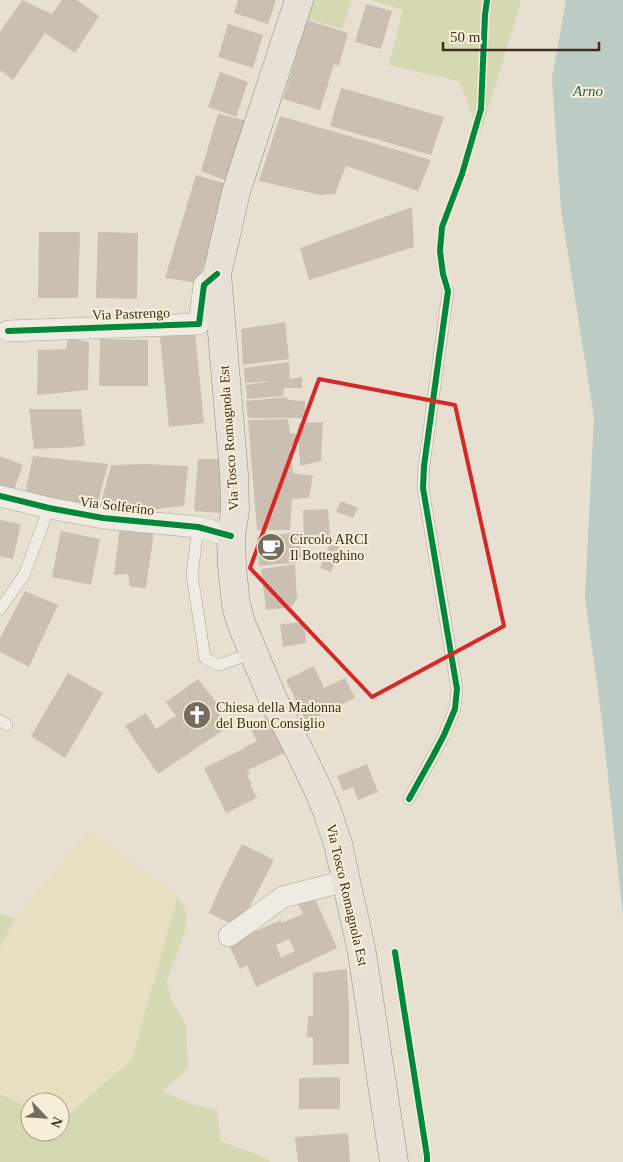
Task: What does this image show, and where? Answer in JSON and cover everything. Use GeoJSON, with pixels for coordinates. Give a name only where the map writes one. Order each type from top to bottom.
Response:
{"type":"FeatureCollection","features":[{"type":"Feature","properties":{"kind":"main road","name":"Via Tosco Romagnola Est"},"geometry":{"type":"LineString","coordinates":[[299,0],[236,192],[216,274],[234,474],[235,510],[231,536],[232,566],[236,605],[241,623],[273,699],[327,811],[338,844],[362,954],[394,1162]]}},
{"type":"Feature","properties":{"kind":"street","name":"Via Pastrengo"},"geometry":{"type":"LineString","coordinates":[[8,331],[199,324],[204,285],[216,274]]}},
{"type":"Feature","properties":{"kind":"street","name":"Via Solferino"},"geometry":{"type":"LineString","coordinates":[[0,496],[49,508],[103,518],[198,527],[231,536]]}},
{"type":"Feature","properties":{"kind":"street"},"geometry":{"type":"LineString","coordinates":[[229,936],[283,897],[346,881]]}},
{"type":"Feature","properties":{"kind":"lane"},"geometry":{"type":"LineString","coordinates":[[409,800],[444,735],[454,708],[457,689],[423,488],[424,466],[448,291]]}},
{"type":"Feature","properties":{"kind":"lane"},"geometry":{"type":"LineString","coordinates":[[0,609],[24,574],[49,508]]}},
{"type":"Feature","properties":{"kind":"lane"},"geometry":{"type":"LineString","coordinates":[[198,527],[192,575],[205,658],[220,665],[253,653]]}},
{"type":"Feature","properties":{"kind":"path"},"geometry":{"type":"LineString","coordinates":[[448,291],[443,274],[440,251],[442,227],[462,174],[481,109],[486,0]]}},
{"type":"Feature","properties":{"kind":"highlighted area"},"geometry":{"type":"Polygon","coordinates":[[[319,379],[455,405],[504,626],[372,697],[250,568],[319,379]]]}},
{"type":"Feature","properties":{"kind":"shaded area"},"geometry":{"type":"Polygon","coordinates":[[[89,831],[178,896],[132,1059],[70,1114],[70,1092],[20,1092],[20,1103],[0,1094],[0,947],[15,919],[89,831]]]}},
{"type":"Feature","properties":{"kind":"green space"},"geometry":{"type":"Polygon","coordinates":[[[313,0],[352,0],[342,29],[308,19],[313,0]]]}},
{"type":"Feature","properties":{"kind":"green space"},"geometry":{"type":"Polygon","coordinates":[[[371,0],[520,0],[520,6],[480,135],[459,81],[389,65],[403,10],[371,0]]]}},
{"type":"Feature","properties":{"kind":"green space"},"geometry":{"type":"Polygon","coordinates":[[[178,896],[187,915],[185,931],[166,982],[172,1001],[186,1025],[188,1068],[163,1091],[191,1104],[217,1110],[221,1141],[268,1159],[270,1162],[0,1162],[0,1094],[20,1103],[20,1142],[70,1142],[70,1114],[132,1059],[178,896]]]}},
{"type":"Feature","properties":{"kind":"green space"},"geometry":{"type":"Polygon","coordinates":[[[0,913],[15,919],[0,947],[0,913]]]}},
{"type":"Feature","properties":{"kind":"water","name":"Arno"},"geometry":{"type":"Polygon","coordinates":[[[566,0],[623,0],[623,916],[602,721],[585,597],[594,417],[561,210],[552,78],[566,0]]]}},
{"type":"Feature","properties":{"kind":"building"},"geometry":{"type":"Polygon","coordinates":[[[22,0],[52,14],[62,0],[77,0],[99,16],[75,53],[45,33],[13,80],[0,70],[0,32],[22,0]]]}},
{"type":"Feature","properties":{"kind":"building"},"geometry":{"type":"Polygon","coordinates":[[[238,0],[276,0],[268,24],[234,13],[238,0]]]}},
{"type":"Feature","properties":{"kind":"building"},"geometry":{"type":"Polygon","coordinates":[[[366,4],[392,11],[381,49],[355,42],[366,4]]]}},
{"type":"Feature","properties":{"kind":"building"},"geometry":{"type":"Polygon","coordinates":[[[307,20],[348,33],[339,66],[334,64],[320,110],[283,99],[307,20]]]}},
{"type":"Feature","properties":{"kind":"building"},"geometry":{"type":"Polygon","coordinates":[[[228,24],[263,35],[253,68],[218,57],[228,24]]]}},
{"type":"Feature","properties":{"kind":"building"},"geometry":{"type":"Polygon","coordinates":[[[220,72],[248,82],[236,117],[208,107],[220,72]]]}},
{"type":"Feature","properties":{"kind":"building"},"geometry":{"type":"Polygon","coordinates":[[[341,88],[444,117],[431,155],[330,126],[341,88]]]}},
{"type":"Feature","properties":{"kind":"building"},"geometry":{"type":"Polygon","coordinates":[[[218,114],[249,121],[229,182],[201,171],[218,114]]]}},
{"type":"Feature","properties":{"kind":"building"},"geometry":{"type":"Polygon","coordinates":[[[280,116],[431,160],[418,191],[346,166],[335,194],[320,195],[259,181],[280,116]]]}},
{"type":"Feature","properties":{"kind":"building"},"geometry":{"type":"Polygon","coordinates":[[[196,175],[230,185],[198,283],[165,278],[196,175]]]}},
{"type":"Feature","properties":{"kind":"building"},"geometry":{"type":"Polygon","coordinates":[[[412,207],[414,247],[309,280],[300,248],[412,207]]]}},
{"type":"Feature","properties":{"kind":"building"},"geometry":{"type":"Polygon","coordinates":[[[39,232],[80,232],[78,298],[38,298],[39,232]]]}},
{"type":"Feature","properties":{"kind":"building"},"geometry":{"type":"Polygon","coordinates":[[[98,232],[138,233],[137,299],[96,298],[98,232]]]}},
{"type":"Feature","properties":{"kind":"building"},"geometry":{"type":"Polygon","coordinates":[[[285,322],[289,359],[243,365],[241,329],[285,322]]]}},
{"type":"Feature","properties":{"kind":"building"},"geometry":{"type":"Polygon","coordinates":[[[195,333],[204,423],[169,427],[160,337],[195,333]]]}},
{"type":"Feature","properties":{"kind":"building"},"geometry":{"type":"Polygon","coordinates":[[[68,338],[89,342],[88,390],[37,395],[38,350],[66,349],[68,338]]]}},
{"type":"Feature","properties":{"kind":"building"},"geometry":{"type":"Polygon","coordinates":[[[100,339],[148,340],[148,386],[99,386],[100,339]]]}},
{"type":"Feature","properties":{"kind":"building"},"geometry":{"type":"Polygon","coordinates":[[[289,362],[290,379],[302,377],[302,388],[284,388],[283,396],[247,399],[246,385],[272,381],[245,383],[244,368],[289,362]]]}},
{"type":"Feature","properties":{"kind":"building"},"geometry":{"type":"Polygon","coordinates":[[[287,397],[288,400],[305,401],[305,415],[303,418],[248,418],[246,401],[287,397]]]}},
{"type":"Feature","properties":{"kind":"building"},"geometry":{"type":"Polygon","coordinates":[[[29,409],[81,409],[85,445],[34,449],[29,409]]]}},
{"type":"Feature","properties":{"kind":"building"},"geometry":{"type":"Polygon","coordinates":[[[288,419],[290,433],[296,434],[297,445],[290,447],[293,473],[313,476],[309,498],[292,499],[290,530],[257,530],[248,420],[288,419]]]}},
{"type":"Feature","properties":{"kind":"building"},"geometry":{"type":"Polygon","coordinates":[[[323,422],[321,461],[300,466],[299,423],[323,422]]]}},
{"type":"Feature","properties":{"kind":"building"},"geometry":{"type":"Polygon","coordinates":[[[0,456],[23,465],[14,490],[0,486],[0,456]]]}},
{"type":"Feature","properties":{"kind":"building"},"geometry":{"type":"Polygon","coordinates":[[[33,456],[108,464],[97,506],[25,493],[33,456]]]}},
{"type":"Feature","properties":{"kind":"building"},"geometry":{"type":"Polygon","coordinates":[[[198,459],[224,459],[221,513],[194,511],[198,459]]]}},
{"type":"Feature","properties":{"kind":"building"},"geometry":{"type":"Polygon","coordinates":[[[111,465],[188,466],[184,506],[147,510],[100,507],[111,465]]]}},
{"type":"Feature","properties":{"kind":"building"},"geometry":{"type":"Polygon","coordinates":[[[341,501],[358,508],[353,518],[336,512],[341,501]]]}},
{"type":"Feature","properties":{"kind":"building"},"geometry":{"type":"Polygon","coordinates":[[[328,509],[330,535],[304,538],[303,510],[328,509]]]}},
{"type":"Feature","properties":{"kind":"building"},"geometry":{"type":"Polygon","coordinates":[[[0,520],[21,524],[13,559],[0,556],[0,520]]]}},
{"type":"Feature","properties":{"kind":"building"},"geometry":{"type":"Polygon","coordinates":[[[120,526],[154,531],[146,588],[130,587],[128,574],[114,575],[120,526]]]}},
{"type":"Feature","properties":{"kind":"building"},"geometry":{"type":"Polygon","coordinates":[[[61,531],[100,539],[91,585],[52,577],[61,531]]]}},
{"type":"Feature","properties":{"kind":"building"},"geometry":{"type":"Polygon","coordinates":[[[299,532],[302,562],[259,566],[257,537],[299,532]]]}},
{"type":"Feature","properties":{"kind":"building"},"geometry":{"type":"Polygon","coordinates":[[[330,543],[341,548],[331,572],[320,568],[330,543]]]}},
{"type":"Feature","properties":{"kind":"building"},"geometry":{"type":"Polygon","coordinates":[[[295,564],[297,598],[292,607],[266,610],[261,569],[295,564]]]}},
{"type":"Feature","properties":{"kind":"building"},"geometry":{"type":"Polygon","coordinates":[[[25,591],[58,605],[29,667],[0,652],[0,638],[25,591]]]}},
{"type":"Feature","properties":{"kind":"building"},"geometry":{"type":"Polygon","coordinates":[[[305,622],[306,643],[283,647],[280,624],[305,622]]]}},
{"type":"Feature","properties":{"kind":"building"},"geometry":{"type":"Polygon","coordinates":[[[314,666],[324,688],[345,678],[355,698],[306,722],[286,680],[314,666]]]}},
{"type":"Feature","properties":{"kind":"building"},"geometry":{"type":"Polygon","coordinates":[[[68,673],[103,693],[65,758],[31,736],[68,673]]]}},
{"type":"Feature","properties":{"kind":"building"},"geometry":{"type":"Polygon","coordinates":[[[198,679],[223,711],[219,714],[228,727],[158,774],[125,726],[146,713],[156,729],[176,716],[166,702],[198,679]]]}},
{"type":"Feature","properties":{"kind":"building"},"geometry":{"type":"Polygon","coordinates":[[[267,717],[284,753],[248,770],[250,774],[247,775],[252,784],[250,785],[257,798],[226,813],[204,768],[257,741],[249,726],[267,717]]]}},
{"type":"Feature","properties":{"kind":"building"},"geometry":{"type":"Polygon","coordinates":[[[367,764],[378,792],[358,800],[353,787],[343,791],[337,776],[367,764]]]}},
{"type":"Feature","properties":{"kind":"building"},"geometry":{"type":"Polygon","coordinates":[[[242,844],[274,860],[246,914],[232,922],[227,922],[209,913],[242,844]]]}},
{"type":"Feature","properties":{"kind":"building"},"geometry":{"type":"Polygon","coordinates":[[[313,894],[337,948],[256,987],[247,965],[240,969],[228,943],[281,920],[281,923],[303,914],[296,899],[313,894]],[[289,939],[276,945],[281,958],[295,951],[289,939]]]}},
{"type":"Feature","properties":{"kind":"building"},"geometry":{"type":"Polygon","coordinates":[[[347,969],[349,1064],[313,1065],[313,1037],[307,1037],[308,1016],[313,1016],[313,973],[347,969]]]}},
{"type":"Feature","properties":{"kind":"building"},"geometry":{"type":"Polygon","coordinates":[[[340,1077],[340,1109],[299,1109],[299,1078],[340,1077]]]}},
{"type":"Feature","properties":{"kind":"building"},"geometry":{"type":"Polygon","coordinates":[[[348,1133],[350,1162],[298,1162],[295,1137],[348,1133]]]}},
{"type":"Feature","properties":{"kind":"cycle path"},"geometry":{"type":"LineString","coordinates":[[409,799],[444,735],[455,709],[457,689],[423,488],[424,466],[448,291],[443,274],[440,251],[442,227],[462,174],[481,109],[487,0]]}},
{"type":"Feature","properties":{"kind":"cycle path"},"geometry":{"type":"LineString","coordinates":[[8,331],[199,324],[204,285],[217,274]]}},
{"type":"Feature","properties":{"kind":"cycle path"},"geometry":{"type":"LineString","coordinates":[[0,496],[49,508],[103,518],[198,527],[231,536]]}},
{"type":"Feature","properties":{"kind":"cycle path"},"geometry":{"type":"LineString","coordinates":[[395,952],[427,1162]]}},
{"type":"Feature","properties":{"kind":"place","name":"Circolo ARCI Il Botteghino"},"geometry":{"type":"Point","coordinates":[271,547]}},
{"type":"Feature","properties":{"kind":"place","name":"Chiesa della Madonna del Buon Consiglio"},"geometry":{"type":"Point","coordinates":[197,715]}}]}
